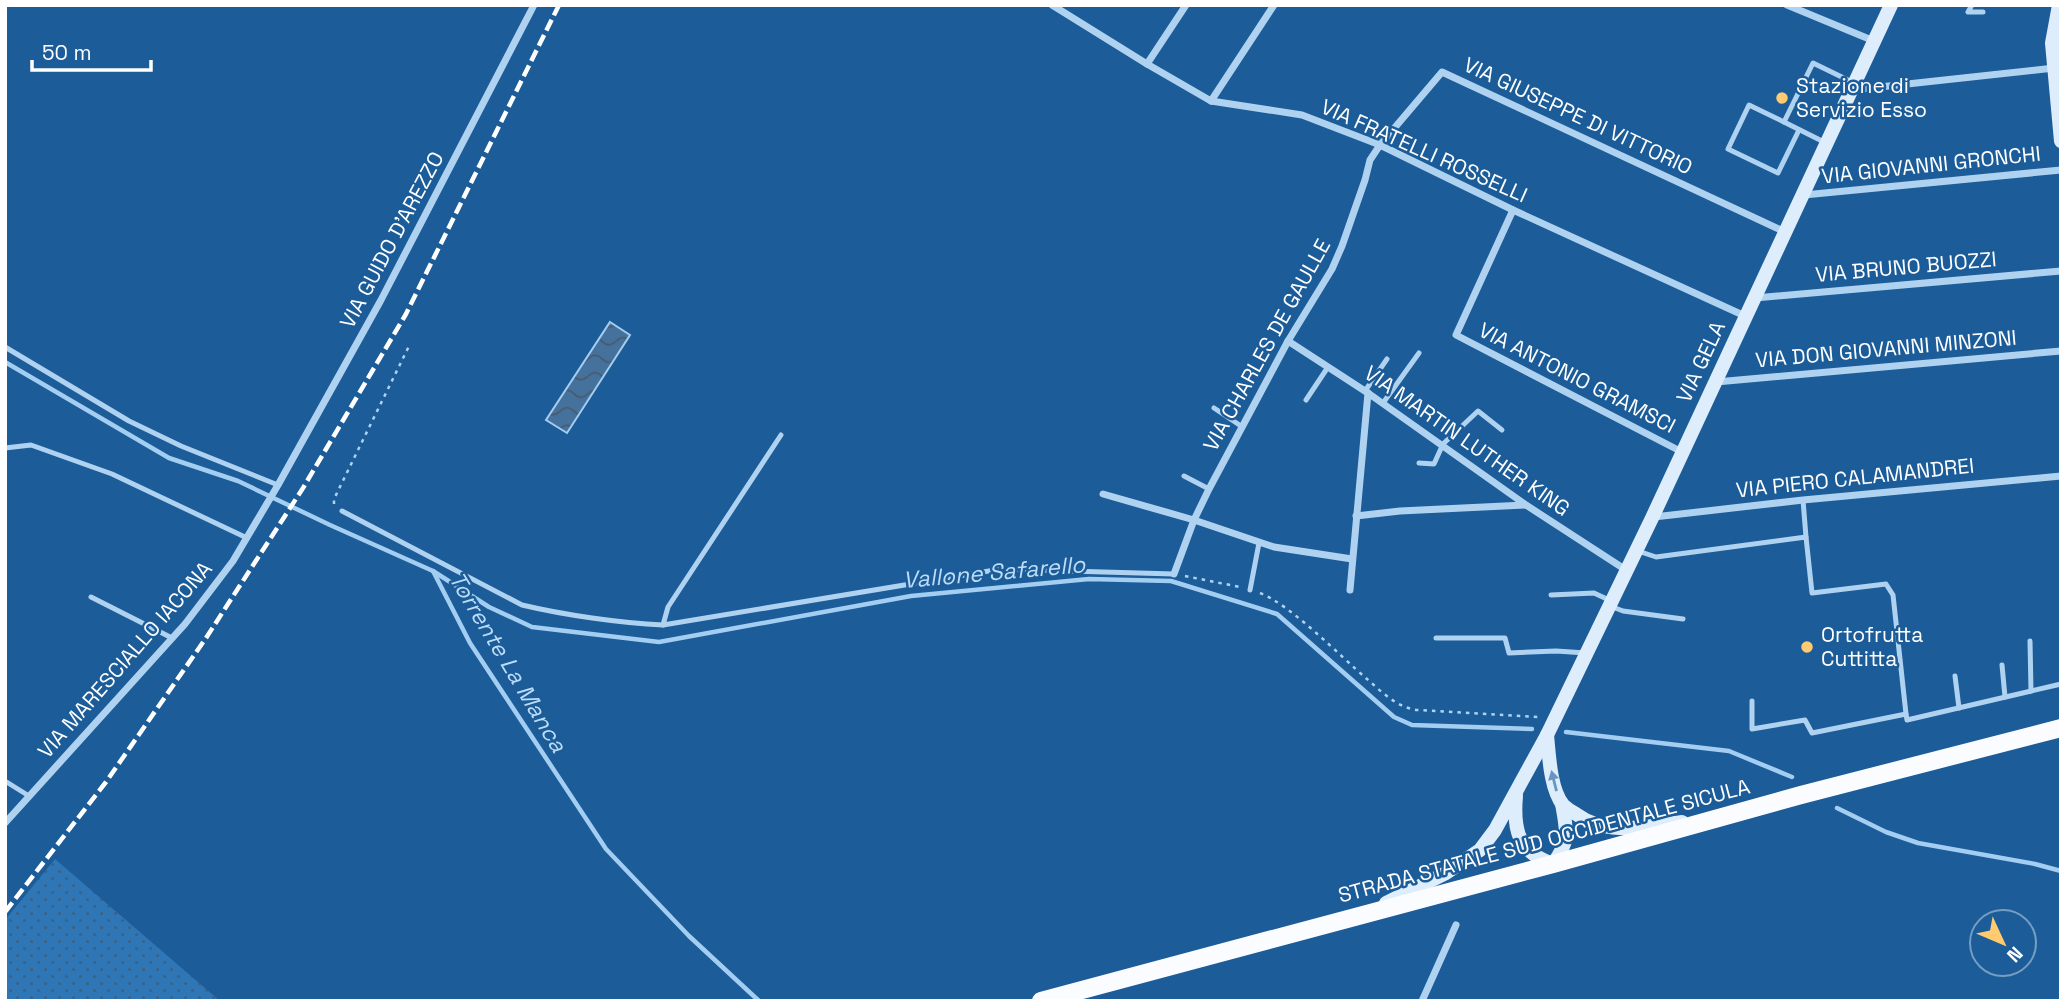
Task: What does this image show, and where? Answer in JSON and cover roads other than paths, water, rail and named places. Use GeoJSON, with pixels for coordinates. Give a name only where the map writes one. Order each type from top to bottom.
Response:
{"type":"FeatureCollection","features":[{"type":"Feature","properties":{"kind":"main road","name":"VIA GELA"},"geometry":{"type":"LineString","coordinates":[[1369,912],[1446,873],[1480,850],[1495,830],[1547,735],[1652,517],[1891,5]]}},
{"type":"Feature","properties":{"kind":"main road"},"geometry":{"type":"LineString","coordinates":[[2059,5],[2052,43],[2061,141]]}},
{"type":"Feature","properties":{"kind":"main road","name":"STRADA STATALE SUD OCCIDENTALE SICULA"},"geometry":{"type":"LineString","coordinates":[[1041,1001],[2061,728]]}},
{"type":"Feature","properties":{"kind":"main road"},"geometry":{"type":"LineString","coordinates":[[1516,791],[1514,818],[1518,834],[1527,849],[1540,859],[1553,864],[1563,850],[1566,838],[1562,804],[1554,784],[1547,735]]}},
{"type":"Feature","properties":{"kind":"main road"},"geometry":{"type":"LineString","coordinates":[[1562,804],[1595,825],[1614,828],[1721,817]]}},
{"type":"Feature","properties":{"kind":"street","name":"VIA GUIDO D'AREZZO"},"geometry":{"type":"LineString","coordinates":[[262,513],[382,300],[534,5]]}},
{"type":"Feature","properties":{"kind":"street","name":"VIA FRATELLI ROSSELLI"},"geometry":{"type":"LineString","coordinates":[[1052,5],[1211,101],[1302,115],[1380,145],[1513,210],[1746,317]]}},
{"type":"Feature","properties":{"kind":"street"},"geometry":{"type":"LineString","coordinates":[[1147,64],[1186,5]]}},
{"type":"Feature","properties":{"kind":"street"},"geometry":{"type":"LineString","coordinates":[[1211,101],[1274,5]]}},
{"type":"Feature","properties":{"kind":"street"},"geometry":{"type":"LineString","coordinates":[[1787,5],[1874,41]]}},
{"type":"Feature","properties":{"kind":"street"},"geometry":{"type":"LineString","coordinates":[[1854,86],[2055,68]]}},
{"type":"Feature","properties":{"kind":"street","name":"VIA GIUSEPPE DI VITTORIO"},"geometry":{"type":"LineString","coordinates":[[1380,145],[1442,72],[1786,233]]}},
{"type":"Feature","properties":{"kind":"street","name":"VIA CHARLES DE GAULLE"},"geometry":{"type":"LineString","coordinates":[[1174,574],[1194,520],[1241,426],[1332,269],[1370,160],[1380,145]]}},
{"type":"Feature","properties":{"kind":"street","name":"VIA GIOVANNI GRONCHI"},"geometry":{"type":"LineString","coordinates":[[1804,194],[2061,170]]}},
{"type":"Feature","properties":{"kind":"street","name":"VIA ANTONIO GRAMSCI"},"geometry":{"type":"LineString","coordinates":[[1513,210],[1456,335],[1682,452]]}},
{"type":"Feature","properties":{"kind":"street","name":"VIA BRUNO BUOZZI"},"geometry":{"type":"LineString","coordinates":[[1755,298],[2061,271]]}},
{"type":"Feature","properties":{"kind":"street","name":"VIA MARTIN LUTHER KING"},"geometry":{"type":"LineString","coordinates":[[1288,341],[1443,444],[1526,505],[1626,570]]}},
{"type":"Feature","properties":{"kind":"street","name":"VIA DON GIOVANNI MINZONI"},"geometry":{"type":"LineString","coordinates":[[1715,382],[2061,351]]}},
{"type":"Feature","properties":{"kind":"street"},"geometry":{"type":"LineString","coordinates":[[1350,590],[1367,392]]}},
{"type":"Feature","properties":{"kind":"street","name":"VIA PIERO CALAMANDREI"},"geometry":{"type":"LineString","coordinates":[[1652,517],[2061,476]]}},
{"type":"Feature","properties":{"kind":"street"},"geometry":{"type":"LineString","coordinates":[[1103,494],[1194,520],[1274,547],[1352,559]]}},
{"type":"Feature","properties":{"kind":"street"},"geometry":{"type":"LineString","coordinates":[[1356,516],[1400,511],[1526,505]]}},
{"type":"Feature","properties":{"kind":"street","name":"VIA MARESCIALLO IACONA"},"geometry":{"type":"LineString","coordinates":[[5,823],[172,638],[233,561],[262,513]]}},
{"type":"Feature","properties":{"kind":"street"},"geometry":{"type":"LineString","coordinates":[[1422,1001],[1456,925]]}},
{"type":"Feature","properties":{"kind":"lane"},"geometry":{"type":"LineString","coordinates":[[1972,5],[1968,12],[1983,12]]}},
{"type":"Feature","properties":{"kind":"lane"},"geometry":{"type":"LineString","coordinates":[[1784,122],[1813,62],[1854,86]]}},
{"type":"Feature","properties":{"kind":"lane"},"geometry":{"type":"LineString","coordinates":[[1799,130],[1778,173],[1728,149],[1749,105],[1827,143]]}},
{"type":"Feature","properties":{"kind":"lane"},"geometry":{"type":"LineString","coordinates":[[5,347],[139,426],[277,487]]}},
{"type":"Feature","properties":{"kind":"lane"},"geometry":{"type":"LineString","coordinates":[[1383,403],[1419,353]]}},
{"type":"Feature","properties":{"kind":"lane"},"geometry":{"type":"LineString","coordinates":[[1367,392],[1387,359]]}},
{"type":"Feature","properties":{"kind":"lane"},"geometry":{"type":"LineString","coordinates":[[1306,400],[1328,367]]}},
{"type":"Feature","properties":{"kind":"lane"},"geometry":{"type":"LineString","coordinates":[[1214,408],[1241,426]]}},
{"type":"Feature","properties":{"kind":"lane"},"geometry":{"type":"LineString","coordinates":[[1419,463],[1434,464],[1443,444],[1478,411],[1502,430]]}},
{"type":"Feature","properties":{"kind":"lane"},"geometry":{"type":"LineString","coordinates":[[663,625],[668,607],[781,435]]}},
{"type":"Feature","properties":{"kind":"lane"},"geometry":{"type":"LineString","coordinates":[[5,447],[31,445],[112,474],[247,538]]}},
{"type":"Feature","properties":{"kind":"lane"},"geometry":{"type":"LineString","coordinates":[[1184,476],[1209,489]]}},
{"type":"Feature","properties":{"kind":"lane"},"geometry":{"type":"LineString","coordinates":[[1803,500],[1812,593],[1886,584],[1893,595],[1907,720],[2061,684]]}},
{"type":"Feature","properties":{"kind":"lane"},"geometry":{"type":"LineString","coordinates":[[342,511],[522,605],[663,625],[1001,569],[1174,574]]}},
{"type":"Feature","properties":{"kind":"lane"},"geometry":{"type":"LineString","coordinates":[[1635,550],[1656,557],[1806,537]]}},
{"type":"Feature","properties":{"kind":"lane"},"geometry":{"type":"LineString","coordinates":[[1250,590],[1259,543]]}},
{"type":"Feature","properties":{"kind":"lane"},"geometry":{"type":"LineString","coordinates":[[1551,595],[1594,593],[1623,611],[1683,619]]}},
{"type":"Feature","properties":{"kind":"lane"},"geometry":{"type":"LineString","coordinates":[[91,597],[172,638]]}},
{"type":"Feature","properties":{"kind":"lane"},"geometry":{"type":"LineString","coordinates":[[1436,638],[1505,638],[1508,653],[1586,653]]}},
{"type":"Feature","properties":{"kind":"lane"},"geometry":{"type":"LineString","coordinates":[[2030,641],[2031,691]]}},
{"type":"Feature","properties":{"kind":"lane"},"geometry":{"type":"LineString","coordinates":[[2002,665],[2005,697]]}},
{"type":"Feature","properties":{"kind":"lane"},"geometry":{"type":"LineString","coordinates":[[1955,676],[1959,708]]}},
{"type":"Feature","properties":{"kind":"lane"},"geometry":{"type":"LineString","coordinates":[[1752,701],[1752,729],[1805,720],[1812,733],[1906,714]]}},
{"type":"Feature","properties":{"kind":"lane"},"geometry":{"type":"LineString","coordinates":[[5,781],[29,796]]}},
{"type":"Feature","properties":{"kind":"water"},"geometry":{"type":"Polygon","coordinates":[[[610,322],[630,335],[567,433],[546,420],[610,322]]]}},
{"type":"Feature","properties":{"kind":"waterway","name":"Torrente La Manca"},"geometry":{"type":"LineString","coordinates":[[5,362],[169,458],[238,481],[433,571],[470,643],[606,849],[689,936],[759,1001]]}},
{"type":"Feature","properties":{"kind":"waterway","name":"Vallone Safarello"},"geometry":{"type":"LineString","coordinates":[[433,571],[489,607],[532,627],[659,642],[911,596],[1089,579],[1171,581],[1277,614],[1394,717],[1412,725],[1532,729]]}},
{"type":"Feature","properties":{"kind":"waterway","name":"Vallone Safarello"},"geometry":{"type":"LineString","coordinates":[[1566,732],[1729,751],[1792,777]]}},
{"type":"Feature","properties":{"kind":"waterway","name":"Vallone Safarello"},"geometry":{"type":"LineString","coordinates":[[1837,808],[1886,832],[1918,843],[2061,871]]}},
{"type":"Feature","properties":{"kind":"railway"},"geometry":{"type":"LineString","coordinates":[[5,912],[106,782],[206,638],[303,488],[406,314],[559,5]]}},
{"type":"Feature","properties":{"kind":"place","name":"Stazione di Servizio Esso"},"geometry":{"type":"Point","coordinates":[1782,98]}},
{"type":"Feature","properties":{"kind":"place","name":"Ortofrutta Cuttitta"},"geometry":{"type":"Point","coordinates":[1807,647]}}]}
